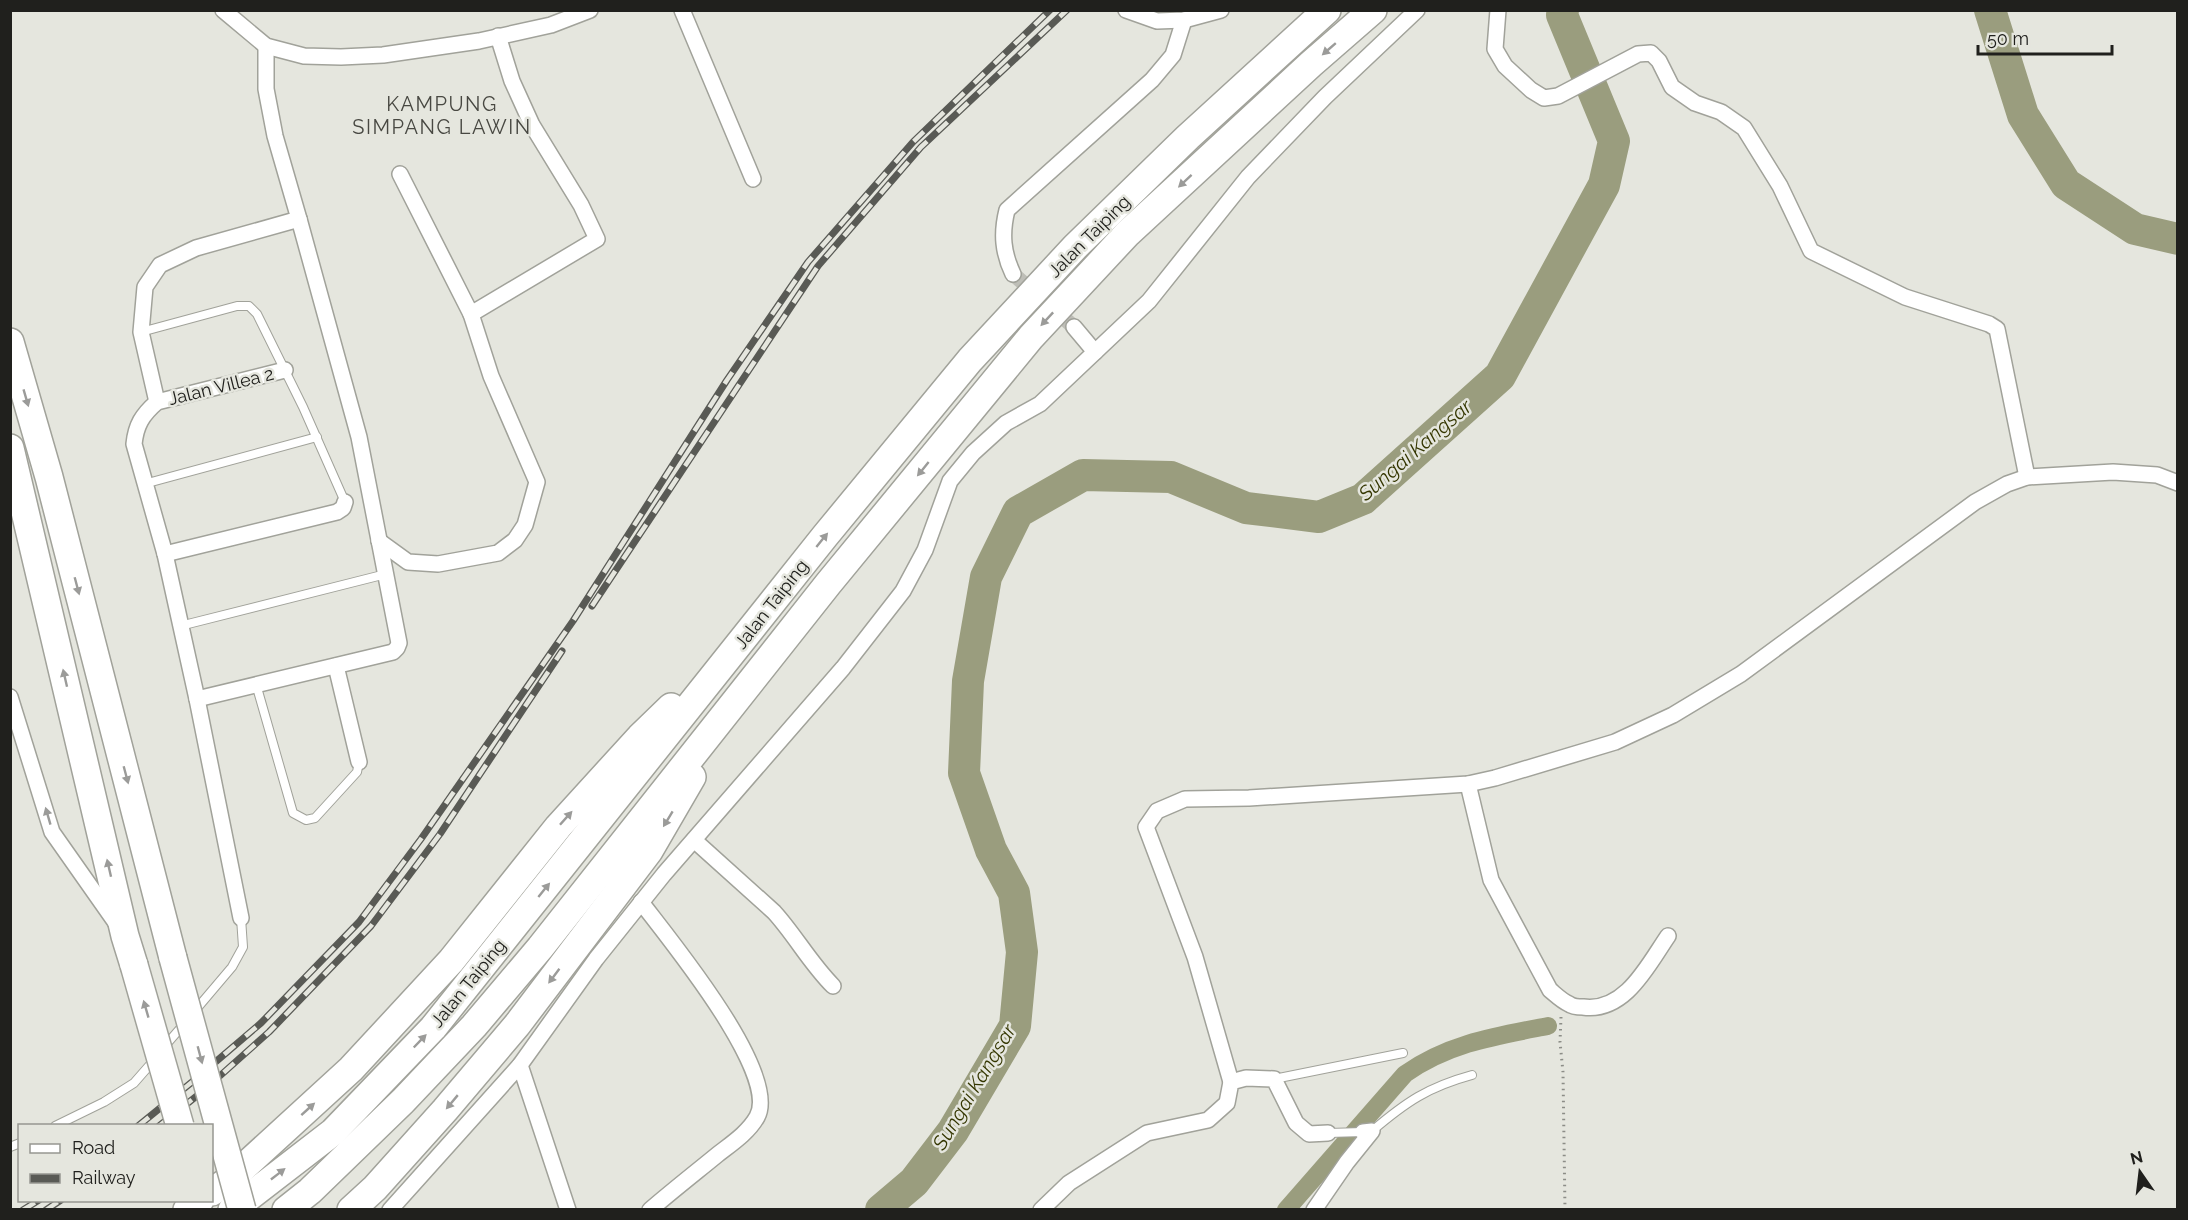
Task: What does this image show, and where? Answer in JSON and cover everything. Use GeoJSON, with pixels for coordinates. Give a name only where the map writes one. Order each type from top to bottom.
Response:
{"type":"FeatureCollection","features":[{"type":"Feature","properties":{"kind":"highway","name":"Jalan Taiping"},"geometry":{"type":"LineString","coordinates":[[232,1209],[333,1132],[433,1028],[825,536],[978,351],[1075,247],[1188,137],[1327,10]]}},
{"type":"Feature","properties":{"kind":"highway","name":"Jalan Taiping"},"geometry":{"type":"LineString","coordinates":[[286,1209],[310,1191],[403,1101],[474,1026],[540,948],[828,584],[1031,337],[1127,234],[1311,64],[1373,10]]}},
{"type":"Feature","properties":{"kind":"highway"},"geometry":{"type":"LineString","coordinates":[[10,342],[49,477],[173,958],[242,1209]]}},
{"type":"Feature","properties":{"kind":"highway"},"geometry":{"type":"LineString","coordinates":[[10,448],[125,936],[180,1124]]}},
{"type":"Feature","properties":{"kind":"highway"},"geometry":{"type":"LineString","coordinates":[[213,1191],[233,1177],[351,1069],[451,961],[558,827],[640,737],[677,702],[721,667]]}},
{"type":"Feature","properties":{"kind":"highway"},"geometry":{"type":"LineString","coordinates":[[351,1209],[376,1202],[445,1110],[516,1025],[649,851],[685,791],[714,730]]}},
{"type":"Feature","properties":{"kind":"street"},"geometry":{"type":"LineString","coordinates":[[223,10],[266,46],[304,56],[341,57],[383,55],[498,36],[551,25],[590,10]]}},
{"type":"Feature","properties":{"kind":"street"},"geometry":{"type":"LineString","coordinates":[[682,10],[753,179]]}},
{"type":"Feature","properties":{"kind":"street"},"geometry":{"type":"LineString","coordinates":[[1126,10],[1157,21],[1184,20],[1221,10]]}},
{"type":"Feature","properties":{"kind":"street"},"geometry":{"type":"LineString","coordinates":[[376,1202],[520,1065],[596,959],[642,902],[843,668],[903,591],[926,550],[950,481],[974,453],[1006,423],[1040,404],[1149,301],[1248,177],[1325,97],[1417,10]]}},
{"type":"Feature","properties":{"kind":"street"},"geometry":{"type":"LineString","coordinates":[[1498,10],[1495,49],[1505,66],[1531,90],[1544,98],[1558,96],[1638,54],[1651,53],[1659,61],[1672,87],[1695,103],[1721,112],[1744,128],[1780,186],[1811,250],[1905,297],[1989,324],[1997,329],[2027,477]]}},
{"type":"Feature","properties":{"kind":"street"},"geometry":{"type":"LineString","coordinates":[[1013,274],[1005,258],[1003,241],[1003,226],[1007,210],[1152,81],[1173,55],[1184,20]]}},
{"type":"Feature","properties":{"kind":"street"},"geometry":{"type":"LineString","coordinates":[[471,314],[597,239],[576,196],[532,125],[512,81],[498,36]]}},
{"type":"Feature","properties":{"kind":"street"},"geometry":{"type":"LineString","coordinates":[[197,699],[393,652],[398,648],[399,643],[359,438],[275,136],[266,89],[266,46]]}},
{"type":"Feature","properties":{"kind":"street"},"geometry":{"type":"LineString","coordinates":[[379,541],[408,562],[438,564],[498,553],[515,540],[525,525],[537,482],[491,376],[471,314],[399,174]]}},
{"type":"Feature","properties":{"kind":"street"},"geometry":{"type":"LineString","coordinates":[[241,918],[197,699],[165,555],[134,444],[136,428],[143,414],[157,402],[141,332],[145,287],[160,265],[196,248],[299,219]]}},
{"type":"Feature","properties":{"kind":"street"},"geometry":{"type":"LineString","coordinates":[[1074,327],[1095,352]]}},
{"type":"Feature","properties":{"kind":"street","name":"Jalan Villea 2"},"geometry":{"type":"LineString","coordinates":[[157,402],[285,370]]}},
{"type":"Feature","properties":{"kind":"street"},"geometry":{"type":"LineString","coordinates":[[1041,1209],[1069,1183],[1147,1133],[1208,1120],[1227,1104],[1231,1082],[1196,957],[1146,827],[1157,811],[1185,799],[1249,798],[1468,784],[1495,778],[1615,741],[1673,715],[1741,674],[1975,502],[2007,484],[2027,477],[2113,472],[2157,475],[2178,483]]}},
{"type":"Feature","properties":{"kind":"street"},"geometry":{"type":"LineString","coordinates":[[165,555],[337,512],[343,508],[345,502]]}},
{"type":"Feature","properties":{"kind":"street"},"geometry":{"type":"LineString","coordinates":[[336,666],[359,762]]}},
{"type":"Feature","properties":{"kind":"street"},"geometry":{"type":"LineString","coordinates":[[10,697],[52,832],[125,936]]}},
{"type":"Feature","properties":{"kind":"street"},"geometry":{"type":"LineString","coordinates":[[1468,784],[1491,880],[1550,990],[1561,999],[1571,1006],[1590,1008],[1612,1003],[1634,985],[1668,936]]}},
{"type":"Feature","properties":{"kind":"street"},"geometry":{"type":"LineString","coordinates":[[694,840],[774,912],[815,967],[833,986]]}},
{"type":"Feature","properties":{"kind":"street"},"geometry":{"type":"LineString","coordinates":[[642,902],[727,1020],[751,1065],[759,1087],[761,1102],[757,1117],[741,1135],[650,1209]]}},
{"type":"Feature","properties":{"kind":"street"},"geometry":{"type":"LineString","coordinates":[[520,1065],[568,1209]]}},
{"type":"Feature","properties":{"kind":"street"},"geometry":{"type":"LineString","coordinates":[[1231,1082],[1246,1078],[1274,1079],[1296,1123],[1309,1134],[1328,1133]]}},
{"type":"Feature","properties":{"kind":"street"},"geometry":{"type":"LineString","coordinates":[[1314,1209],[1368,1132]]}},
{"type":"Feature","properties":{"kind":"lane"},"geometry":{"type":"LineString","coordinates":[[141,332],[237,306],[249,306],[256,314],[285,370],[345,502]]}},
{"type":"Feature","properties":{"kind":"lane"},"geometry":{"type":"LineString","coordinates":[[144,484],[317,437]]}},
{"type":"Feature","properties":{"kind":"lane"},"geometry":{"type":"LineString","coordinates":[[180,626],[386,574]]}},
{"type":"Feature","properties":{"kind":"lane"},"geometry":{"type":"LineString","coordinates":[[256,684],[292,813],[306,820],[315,818],[357,772],[359,762]]}},
{"type":"Feature","properties":{"kind":"lane"},"geometry":{"type":"LineString","coordinates":[[58,1124],[104,1102],[134,1083],[232,967],[243,947],[241,918]]}},
{"type":"Feature","properties":{"kind":"lane"},"geometry":{"type":"LineString","coordinates":[[1274,1079],[1403,1053]]}},
{"type":"Feature","properties":{"kind":"lane"},"geometry":{"type":"LineString","coordinates":[[1328,1133],[1368,1132],[1422,1093],[1452,1080],[1472,1075]]}},
{"type":"Feature","properties":{"kind":"path"},"geometry":{"type":"LineString","coordinates":[[1561,999],[1560,1042],[1563,1072],[1565,1209]]}},
{"type":"Feature","properties":{"kind":"waterway","name":"Sungai Kangsar"},"geometry":{"type":"LineString","coordinates":[[881,1210],[914,1182],[953,1131],[1015,1026],[1022,952],[1014,893],[991,850],[964,773],[968,681],[986,577],[1018,512],[1083,475],[1171,477],[1246,508],[1319,517],[1363,499],[1500,376],[1604,185],[1614,141],[1562,15],[1563,10]]}},
{"type":"Feature","properties":{"kind":"waterway","name":"Sungai Kangsar"},"geometry":{"type":"LineString","coordinates":[[1990,10],[2023,115],[2066,184],[2135,229],[2178,239]]}},
{"type":"Feature","properties":{"kind":"waterway"},"geometry":{"type":"LineString","coordinates":[[1286,1210],[1405,1074],[1422,1063],[1456,1048],[1492,1037],[1548,1026]]}},
{"type":"Feature","properties":{"kind":"tunnel"},"geometry":{"type":"LineString","coordinates":[[1013,274],[1074,327]]}},
{"type":"Feature","properties":{"kind":"railway"},"geometry":{"type":"LineString","coordinates":[[140,1124],[261,1023],[359,922],[421,839],[573,621],[727,380],[808,262],[913,142],[1050,10]]}},
{"type":"Feature","properties":{"kind":"railway"},"geometry":{"type":"LineString","coordinates":[[592,606],[818,266],[921,147],[1067,10]]}},
{"type":"Feature","properties":{"kind":"railway"},"geometry":{"type":"LineString","coordinates":[[162,1124],[203,1091],[269,1032],[371,926],[440,834],[562,651]]}},
{"type":"Feature","properties":{"kind":"railway"},"geometry":{"type":"LineString","coordinates":[[23,1210],[36,1202]]}},
{"type":"Feature","properties":{"kind":"railway"},"geometry":{"type":"LineString","coordinates":[[46,1210],[58,1202]]}},
{"type":"Feature","properties":{"kind":"district","name":"KAMPUNG SIMPANG LAWIN"},"geometry":{"type":"Point","coordinates":[442,116]}}]}
